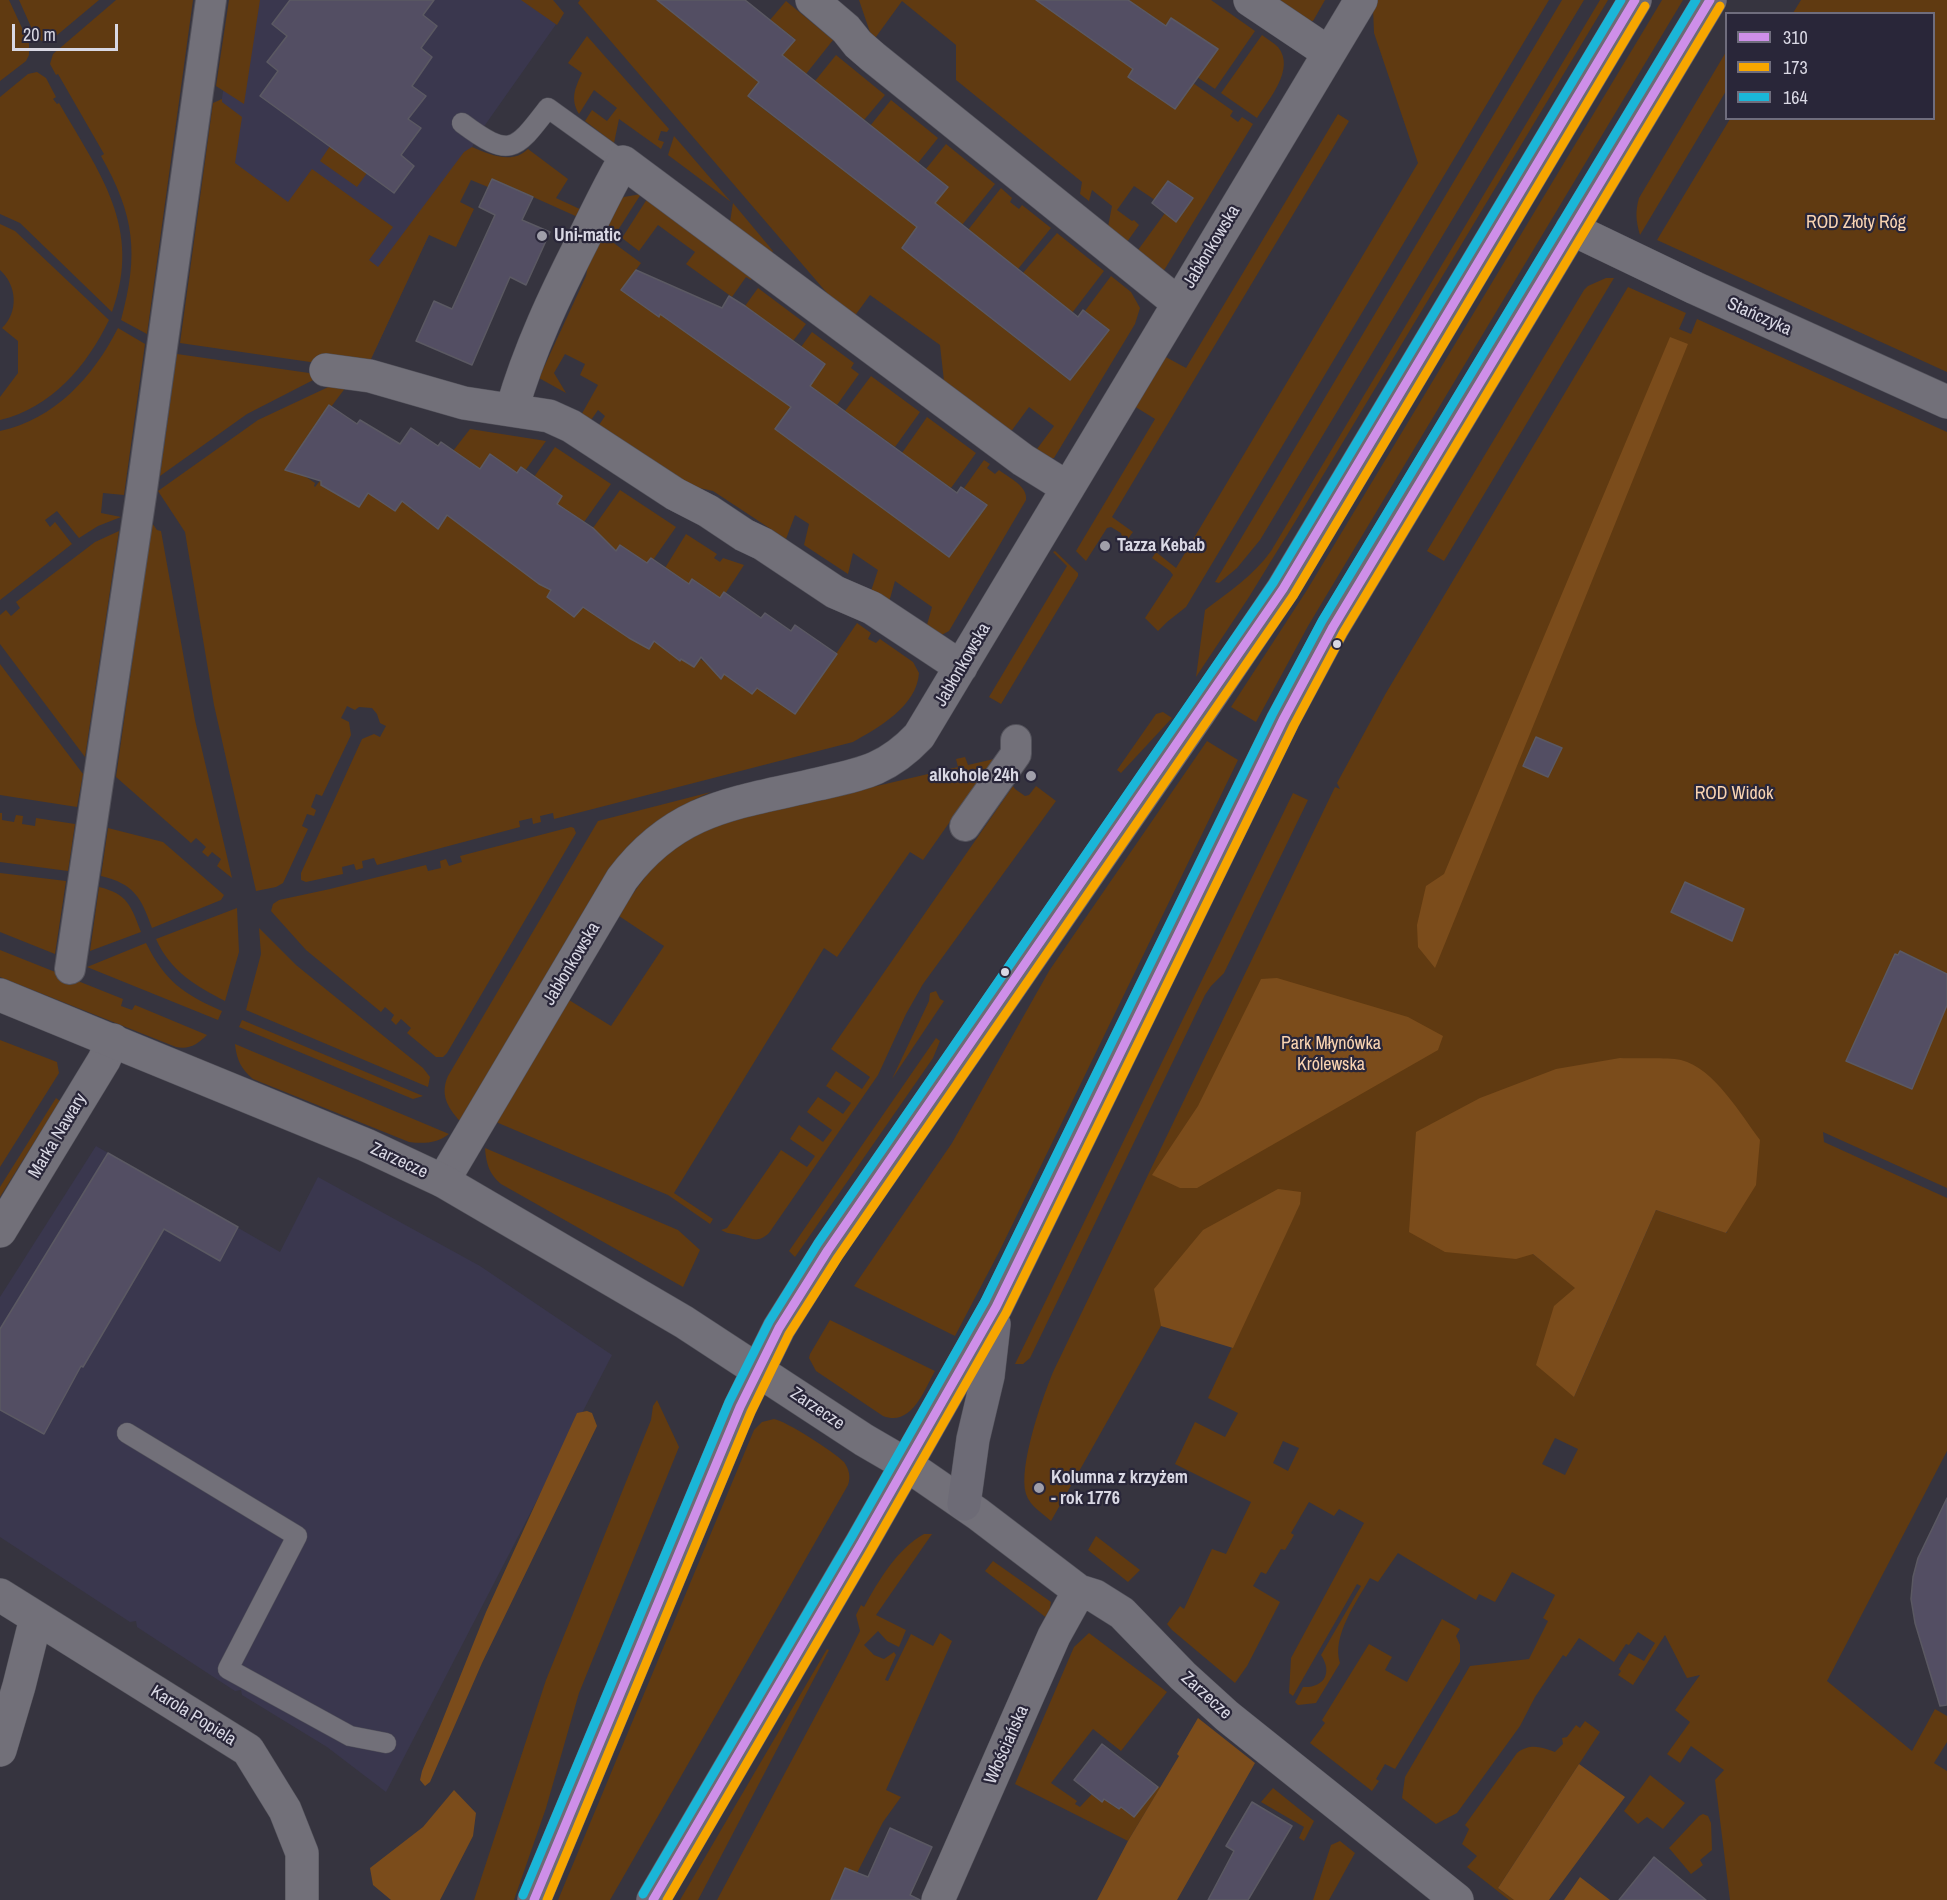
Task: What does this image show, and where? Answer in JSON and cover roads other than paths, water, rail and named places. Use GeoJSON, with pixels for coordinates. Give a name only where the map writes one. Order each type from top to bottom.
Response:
{"type":"FeatureCollection","features":[{"type":"Feature","properties":{"kind":"main road"},"geometry":{"type":"LineString","coordinates":[[534,1900],[699,1502],[758,1369],[784,1320],[822,1260],[1282,589],[1635,0]]}},
{"type":"Feature","properties":{"kind":"main road"},"geometry":{"type":"LineString","coordinates":[[653,1900],[907,1465],[996,1307],[1283,720],[1333,627],[1710,0]]}},
{"type":"Feature","properties":{"kind":"main road"},"geometry":{"type":"LineString","coordinates":[[964,1504],[973,1439],[988,1376],[996,1307]]}},
{"type":"Feature","properties":{"kind":"street"},"geometry":{"type":"LineString","coordinates":[[70,969],[141,496],[211,0]]}},
{"type":"Feature","properties":{"kind":"street"},"geometry":{"type":"LineString","coordinates":[[812,0],[846,29],[873,57],[1178,303]]}},
{"type":"Feature","properties":{"kind":"street"},"geometry":{"type":"LineString","coordinates":[[1250,0],[1329,53]]}},
{"type":"Feature","properties":{"kind":"street","name":"Jabłonkowska"},"geometry":{"type":"LineString","coordinates":[[442,1181],[622,879],[654,843],[672,829],[708,811],[851,776],[889,763],[920,736],[1361,0]]}},
{"type":"Feature","properties":{"kind":"street"},"geometry":{"type":"LineString","coordinates":[[512,409],[524,368],[544,321],[600,204],[623,162],[1023,460],[1068,488]]}},
{"type":"Feature","properties":{"kind":"street","name":"Stańczyka"},"geometry":{"type":"LineString","coordinates":[[1572,229],[1675,279],[1947,402]]}},
{"type":"Feature","properties":{"kind":"street"},"geometry":{"type":"LineString","coordinates":[[326,370],[370,376],[464,403],[549,416],[571,426],[675,494],[763,544],[835,592],[872,609],[961,668]]}},
{"type":"Feature","properties":{"kind":"street"},"geometry":{"type":"LineString","coordinates":[[965,826],[1016,754],[1016,740]]}},
{"type":"Feature","properties":{"kind":"street","name":"Zarzecze"},"geometry":{"type":"LineString","coordinates":[[0,995],[366,1145],[442,1181],[646,1299],[758,1369],[864,1440],[907,1465],[964,1504],[1079,1591],[1095,1596],[1122,1613],[1227,1716],[1457,1900]]}},
{"type":"Feature","properties":{"kind":"street","name":"Marka Nawary"},"geometry":{"type":"LineString","coordinates":[[0,1231],[104,1060],[113,1040]]}},
{"type":"Feature","properties":{"kind":"street","name":"Włościańska"},"geometry":{"type":"LineString","coordinates":[[938,1900],[1054,1636],[1079,1591]]}},
{"type":"Feature","properties":{"kind":"street","name":"Karola Popiela"},"geometry":{"type":"LineString","coordinates":[[0,1594],[248,1750],[285,1810],[302,1853],[302,1900]]}},
{"type":"Feature","properties":{"kind":"street"},"geometry":{"type":"LineString","coordinates":[[0,1750],[36,1618]]}},
{"type":"Feature","properties":{"kind":"lane"},"geometry":{"type":"LineString","coordinates":[[462,123],[494,143],[512,146],[524,138],[548,108],[623,162]]}},
{"type":"Feature","properties":{"kind":"lane"},"geometry":{"type":"LineString","coordinates":[[127,1433],[297,1536],[228,1669],[350,1736],[386,1743]]}},
{"type":"Feature","properties":{"kind":"place","name":"Uni-matic"},"geometry":{"type":"Point","coordinates":[542,236]}},
{"type":"Feature","properties":{"kind":"place","name":"Tazza Kebab"},"geometry":{"type":"Point","coordinates":[1105,546]}},
{"type":"Feature","properties":{"kind":"place","name":"alkohole 24h"},"geometry":{"type":"Point","coordinates":[1031,776]}},
{"type":"Feature","properties":{"kind":"place","name":"Kolumna z krzyżem - rok 1776"},"geometry":{"type":"Point","coordinates":[1039,1488]}},
{"type":"Feature","properties":{"kind":"park label","name":"ROD Złoty Róg"},"geometry":{"type":"Point","coordinates":[1856,223]}},
{"type":"Feature","properties":{"kind":"park label","name":"ROD Widok"},"geometry":{"type":"Point","coordinates":[1734,794]}},
{"type":"Feature","properties":{"kind":"park label","name":"Park Młynówka Królewska"},"geometry":{"type":"Point","coordinates":[1331,1054]}}]}
